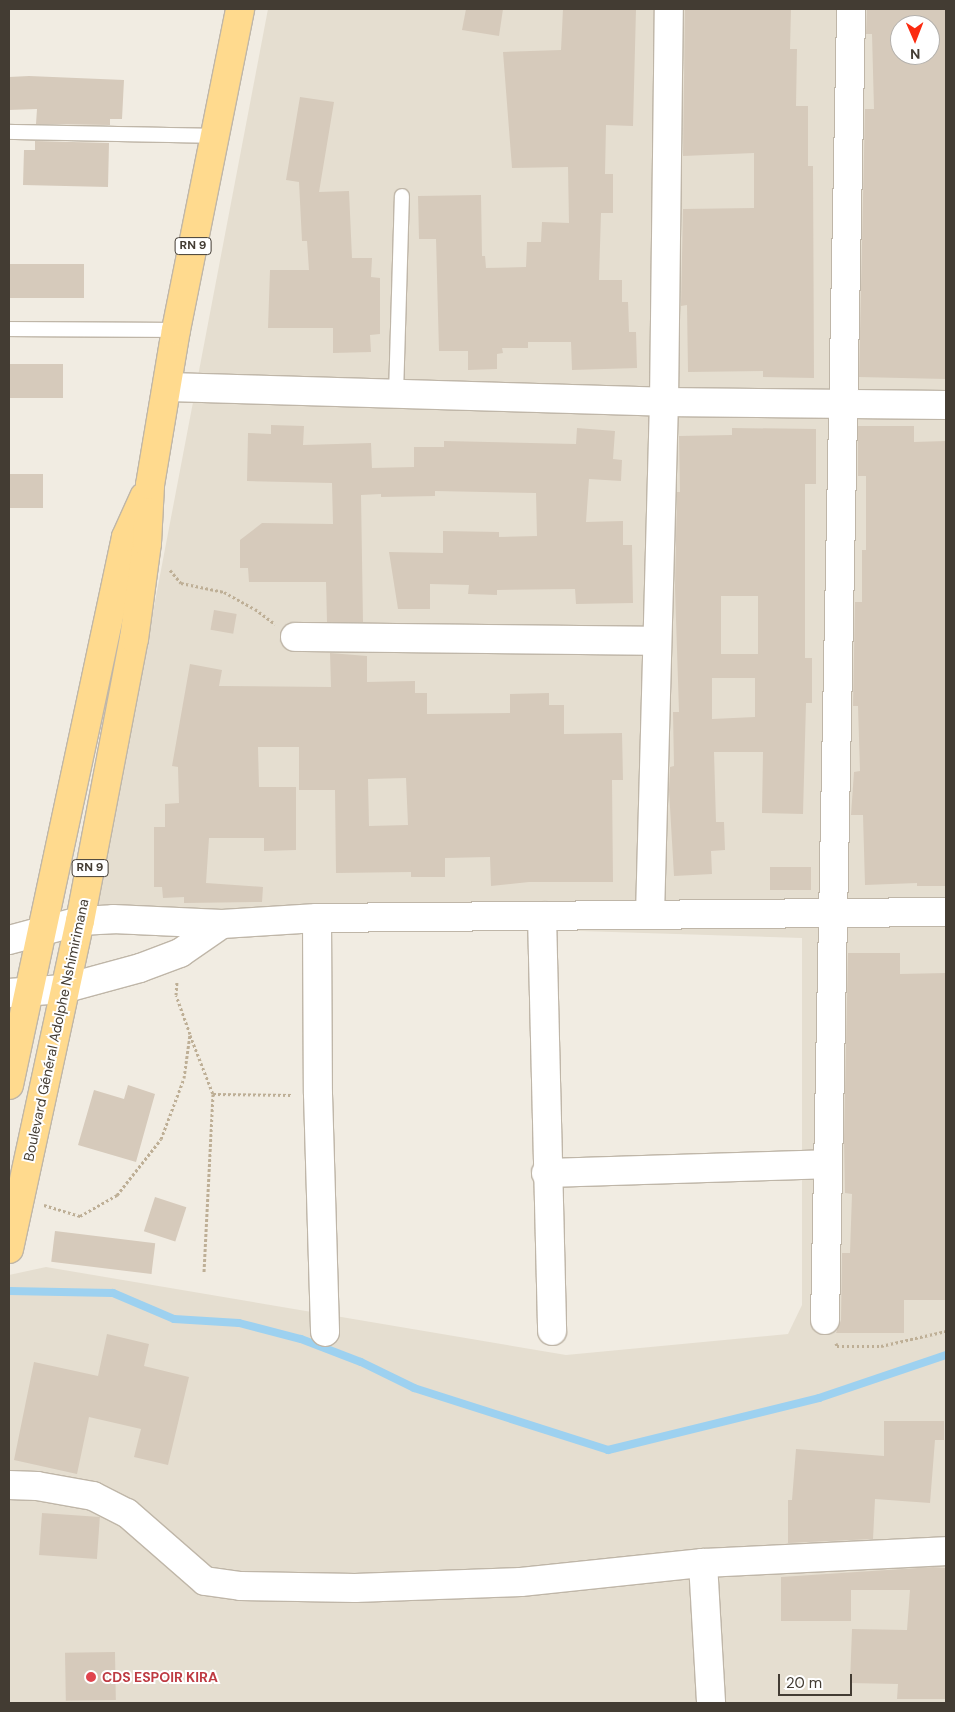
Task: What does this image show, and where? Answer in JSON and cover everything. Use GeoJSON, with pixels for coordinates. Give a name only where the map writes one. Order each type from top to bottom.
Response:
{"type":"FeatureCollection","features":[{"type":"Feature","properties":{"kind":"main road","name":"Boulevard Général Adolphe Nshimirimana"},"geometry":{"type":"LineString","coordinates":[[9,1249],[63,988],[80,922],[134,639],[147,543],[150,484],[169,386],[176,330],[240,9]]}},
{"type":"Feature","properties":{"kind":"main road","name":"Boulevard Général Adolphe Nshimirimana"},"geometry":{"type":"LineString","coordinates":[[9,1085],[19,993],[44,931],[126,537],[150,484]]}},
{"type":"Feature","properties":{"kind":"street"},"geometry":{"type":"LineString","coordinates":[[650,915],[664,402],[669,9]]}},
{"type":"Feature","properties":{"kind":"street"},"geometry":{"type":"LineString","coordinates":[[825,1320],[831,913],[844,403],[851,9]]}},
{"type":"Feature","properties":{"kind":"street"},"geometry":{"type":"LineString","coordinates":[[169,386],[396,395],[664,402],[946,405]]}},
{"type":"Feature","properties":{"kind":"street"},"geometry":{"type":"LineString","coordinates":[[295,637],[657,641]]}},
{"type":"Feature","properties":{"kind":"street"},"geometry":{"type":"LineString","coordinates":[[9,940],[80,922],[176,920],[222,924],[317,918],[946,912]]}},
{"type":"Feature","properties":{"kind":"street"},"geometry":{"type":"LineString","coordinates":[[542,916],[546,1173],[552,1331]]}},
{"type":"Feature","properties":{"kind":"street"},"geometry":{"type":"LineString","coordinates":[[317,918],[318,1094],[325,1332]]}},
{"type":"Feature","properties":{"kind":"street"},"geometry":{"type":"LineString","coordinates":[[19,993],[63,988],[140,968],[180,953],[222,924]]}},
{"type":"Feature","properties":{"kind":"street"},"geometry":{"type":"LineString","coordinates":[[546,1173],[827,1164]]}},
{"type":"Feature","properties":{"kind":"street"},"geometry":{"type":"LineString","coordinates":[[9,1485],[37,1486],[93,1496],[127,1513],[205,1581],[241,1586],[355,1588],[521,1582],[703,1563],[946,1551]]}},
{"type":"Feature","properties":{"kind":"street"},"geometry":{"type":"LineString","coordinates":[[703,1563],[711,1703]]}},
{"type":"Feature","properties":{"kind":"lane"},"geometry":{"type":"LineString","coordinates":[[9,132],[214,136]]}},
{"type":"Feature","properties":{"kind":"lane"},"geometry":{"type":"LineString","coordinates":[[396,395],[402,196]]}},
{"type":"Feature","properties":{"kind":"lane"},"geometry":{"type":"LineString","coordinates":[[9,329],[176,330]]}},
{"type":"Feature","properties":{"kind":"path"},"geometry":{"type":"LineString","coordinates":[[147,543],[181,582],[224,592],[255,608],[295,637]]}},
{"type":"Feature","properties":{"kind":"path"},"geometry":{"type":"LineString","coordinates":[[180,953],[176,995],[214,1094],[204,1274]]}},
{"type":"Feature","properties":{"kind":"path"},"geometry":{"type":"LineString","coordinates":[[21,1198],[80,1216],[117,1195],[161,1139],[184,1078],[190,1034]]}},
{"type":"Feature","properties":{"kind":"path"},"geometry":{"type":"LineString","coordinates":[[214,1094],[318,1094]]}},
{"type":"Feature","properties":{"kind":"path"},"geometry":{"type":"LineString","coordinates":[[825,1320],[837,1346],[881,1346],[946,1331]]}},
{"type":"Feature","properties":{"kind":"shaded area"},"geometry":{"type":"Polygon","coordinates":[[[268,9],[946,9],[946,1703],[9,1703],[9,1275],[46,1267],[566,1355],[788,1334],[802,1305],[802,938],[95,916],[268,9]]]}},
{"type":"Feature","properties":{"kind":"building"},"geometry":{"type":"Polygon","coordinates":[[[466,9],[503,9],[499,36],[462,30],[466,9]]]}},
{"type":"Feature","properties":{"kind":"building"},"geometry":{"type":"Polygon","coordinates":[[[563,9],[636,9],[633,126],[606,125],[605,174],[613,174],[613,213],[601,213],[599,280],[622,280],[622,302],[628,302],[629,332],[636,332],[637,368],[572,370],[571,342],[528,342],[528,348],[502,348],[503,353],[497,354],[497,369],[468,370],[468,351],[439,351],[436,239],[419,239],[418,196],[481,195],[482,256],[485,256],[486,268],[526,267],[527,242],[541,242],[542,222],[569,223],[568,167],[512,168],[503,52],[561,50],[563,9]]]}},
{"type":"Feature","properties":{"kind":"building"},"geometry":{"type":"Polygon","coordinates":[[[685,9],[791,9],[790,49],[797,49],[796,106],[808,106],[808,166],[813,166],[814,378],[763,377],[763,371],[688,372],[687,305],[681,306],[683,209],[754,208],[754,153],[683,156],[685,9]]]}},
{"type":"Feature","properties":{"kind":"building"},"geometry":{"type":"Polygon","coordinates":[[[867,9],[946,9],[946,379],[859,377],[865,109],[874,109],[872,34],[866,34],[867,9]]]}},
{"type":"Feature","properties":{"kind":"building"},"geometry":{"type":"Polygon","coordinates":[[[29,76],[124,80],[122,119],[110,119],[110,125],[36,124],[37,109],[9,110],[9,77],[29,76]]]}},
{"type":"Feature","properties":{"kind":"building"},"geometry":{"type":"Polygon","coordinates":[[[300,97],[334,102],[319,192],[349,191],[352,258],[372,258],[371,277],[380,278],[380,334],[370,335],[371,352],[333,353],[333,328],[268,328],[270,270],[309,270],[307,241],[302,241],[299,182],[286,180],[300,97]]]}},
{"type":"Feature","properties":{"kind":"building"},"geometry":{"type":"Polygon","coordinates":[[[35,141],[109,143],[108,187],[23,185],[24,150],[35,150],[35,141]]]}},
{"type":"Feature","properties":{"kind":"building"},"geometry":{"type":"Polygon","coordinates":[[[9,264],[84,264],[84,298],[9,298],[9,264]]]}},
{"type":"Feature","properties":{"kind":"building"},"geometry":{"type":"Polygon","coordinates":[[[9,364],[63,364],[63,398],[9,398],[9,364]]]}},
{"type":"Feature","properties":{"kind":"building"},"geometry":{"type":"Polygon","coordinates":[[[271,425],[304,426],[303,445],[371,443],[372,468],[414,467],[414,447],[444,447],[444,441],[576,444],[577,428],[615,431],[613,459],[622,460],[621,481],[589,479],[586,522],[623,521],[623,545],[632,545],[633,603],[576,604],[575,589],[497,590],[497,595],[468,594],[469,585],[430,584],[430,609],[398,609],[389,552],[443,553],[443,531],[499,532],[499,537],[537,536],[536,493],[435,491],[435,496],[381,497],[381,494],[361,495],[363,622],[327,622],[326,582],[249,582],[248,568],[240,568],[240,540],[262,523],[333,524],[332,483],[247,481],[248,433],[271,434],[271,425]]]}},
{"type":"Feature","properties":{"kind":"building"},"geometry":{"type":"Polygon","coordinates":[[[858,426],[914,426],[914,442],[946,441],[946,886],[917,886],[917,883],[865,885],[863,815],[851,815],[854,772],[860,771],[858,706],[853,706],[855,602],[862,602],[862,550],[866,550],[866,476],[858,476],[858,426]]]}},
{"type":"Feature","properties":{"kind":"building"},"geometry":{"type":"Polygon","coordinates":[[[732,428],[816,429],[816,484],[805,484],[805,658],[812,658],[812,703],[806,703],[803,814],[762,813],[763,752],[714,752],[716,822],[724,822],[725,850],[711,851],[712,874],[674,876],[669,790],[670,767],[674,766],[673,712],[679,712],[675,588],[677,492],[680,492],[679,436],[732,435],[732,428]],[[721,596],[721,654],[758,654],[758,596],[721,596]],[[712,678],[712,719],[755,717],[755,678],[712,678]]]}},
{"type":"Feature","properties":{"kind":"building"},"geometry":{"type":"Polygon","coordinates":[[[9,474],[43,474],[43,508],[9,508],[9,474]]]}},
{"type":"Feature","properties":{"kind":"building"},"geometry":{"type":"Polygon","coordinates":[[[214,610],[237,614],[233,634],[211,630],[214,610]]]}},
{"type":"Feature","properties":{"kind":"building"},"geometry":{"type":"Polygon","coordinates":[[[330,653],[367,656],[367,682],[415,681],[415,693],[427,693],[427,714],[510,713],[510,694],[549,693],[549,705],[564,705],[564,734],[622,733],[623,780],[612,780],[613,882],[529,882],[491,886],[490,857],[445,858],[445,877],[411,877],[411,872],[336,873],[335,790],[299,790],[299,747],[258,747],[259,787],[296,787],[296,850],[264,851],[264,838],[209,838],[206,883],[263,887],[262,902],[184,903],[184,897],[163,898],[162,887],[154,887],[154,827],[165,827],[165,804],[179,803],[178,767],[172,766],[190,664],[222,670],[219,686],[331,687],[330,653]],[[406,778],[368,779],[369,826],[408,825],[406,778]]]}},
{"type":"Feature","properties":{"kind":"building"},"geometry":{"type":"Polygon","coordinates":[[[770,867],[811,867],[811,890],[770,890],[770,867]]]}},
{"type":"Feature","properties":{"kind":"building"},"geometry":{"type":"Polygon","coordinates":[[[848,953],[900,953],[900,974],[946,973],[946,1300],[904,1300],[904,1333],[836,1333],[841,1320],[842,1253],[850,1253],[852,1194],[845,1193],[844,1139],[848,953]]]}},
{"type":"Feature","properties":{"kind":"building"},"geometry":{"type":"Polygon","coordinates":[[[128,1085],[155,1094],[136,1162],[78,1145],[94,1090],[124,1099],[128,1085]]]}},
{"type":"Feature","properties":{"kind":"building"},"geometry":{"type":"Polygon","coordinates":[[[155,1197],[186,1207],[175,1241],[144,1231],[155,1197]]]}},
{"type":"Feature","properties":{"kind":"building"},"geometry":{"type":"Polygon","coordinates":[[[55,1231],[155,1243],[151,1274],[51,1262],[55,1231]]]}},
{"type":"Feature","properties":{"kind":"building"},"geometry":{"type":"Polygon","coordinates":[[[107,1334],[149,1344],[144,1366],[189,1377],[168,1465],[134,1457],[141,1429],[89,1417],[77,1474],[14,1460],[34,1362],[98,1376],[107,1334]]]}},
{"type":"Feature","properties":{"kind":"building"},"geometry":{"type":"Polygon","coordinates":[[[884,1421],[944,1421],[944,1440],[935,1440],[930,1503],[875,1499],[873,1539],[788,1543],[788,1500],[792,1500],[796,1449],[884,1456],[884,1421]]]}},
{"type":"Feature","properties":{"kind":"building"},"geometry":{"type":"Polygon","coordinates":[[[42,1513],[100,1517],[97,1559],[39,1555],[42,1513]]]}},
{"type":"Feature","properties":{"kind":"building"},"geometry":{"type":"Polygon","coordinates":[[[933,1567],[946,1568],[946,1699],[897,1699],[898,1684],[850,1683],[852,1629],[907,1630],[910,1590],[851,1590],[851,1621],[781,1621],[781,1577],[933,1567]]]}},
{"type":"Feature","properties":{"kind":"building","name":"CDS ESPOIR KIRA"},"geometry":{"type":"Polygon","coordinates":[[[115,1652],[116,1700],[66,1701],[65,1653],[115,1652]]]}},
{"type":"Feature","properties":{"kind":"waterway"},"geometry":{"type":"LineString","coordinates":[[9,1291],[113,1293],[174,1319],[239,1323],[301,1339],[361,1362],[414,1388],[608,1450],[819,1398],[946,1355]]}},
{"type":"Feature","properties":{"kind":"place","name":"CDS ESPOIR KIRA"},"geometry":{"type":"Point","coordinates":[91,1677]}}]}
